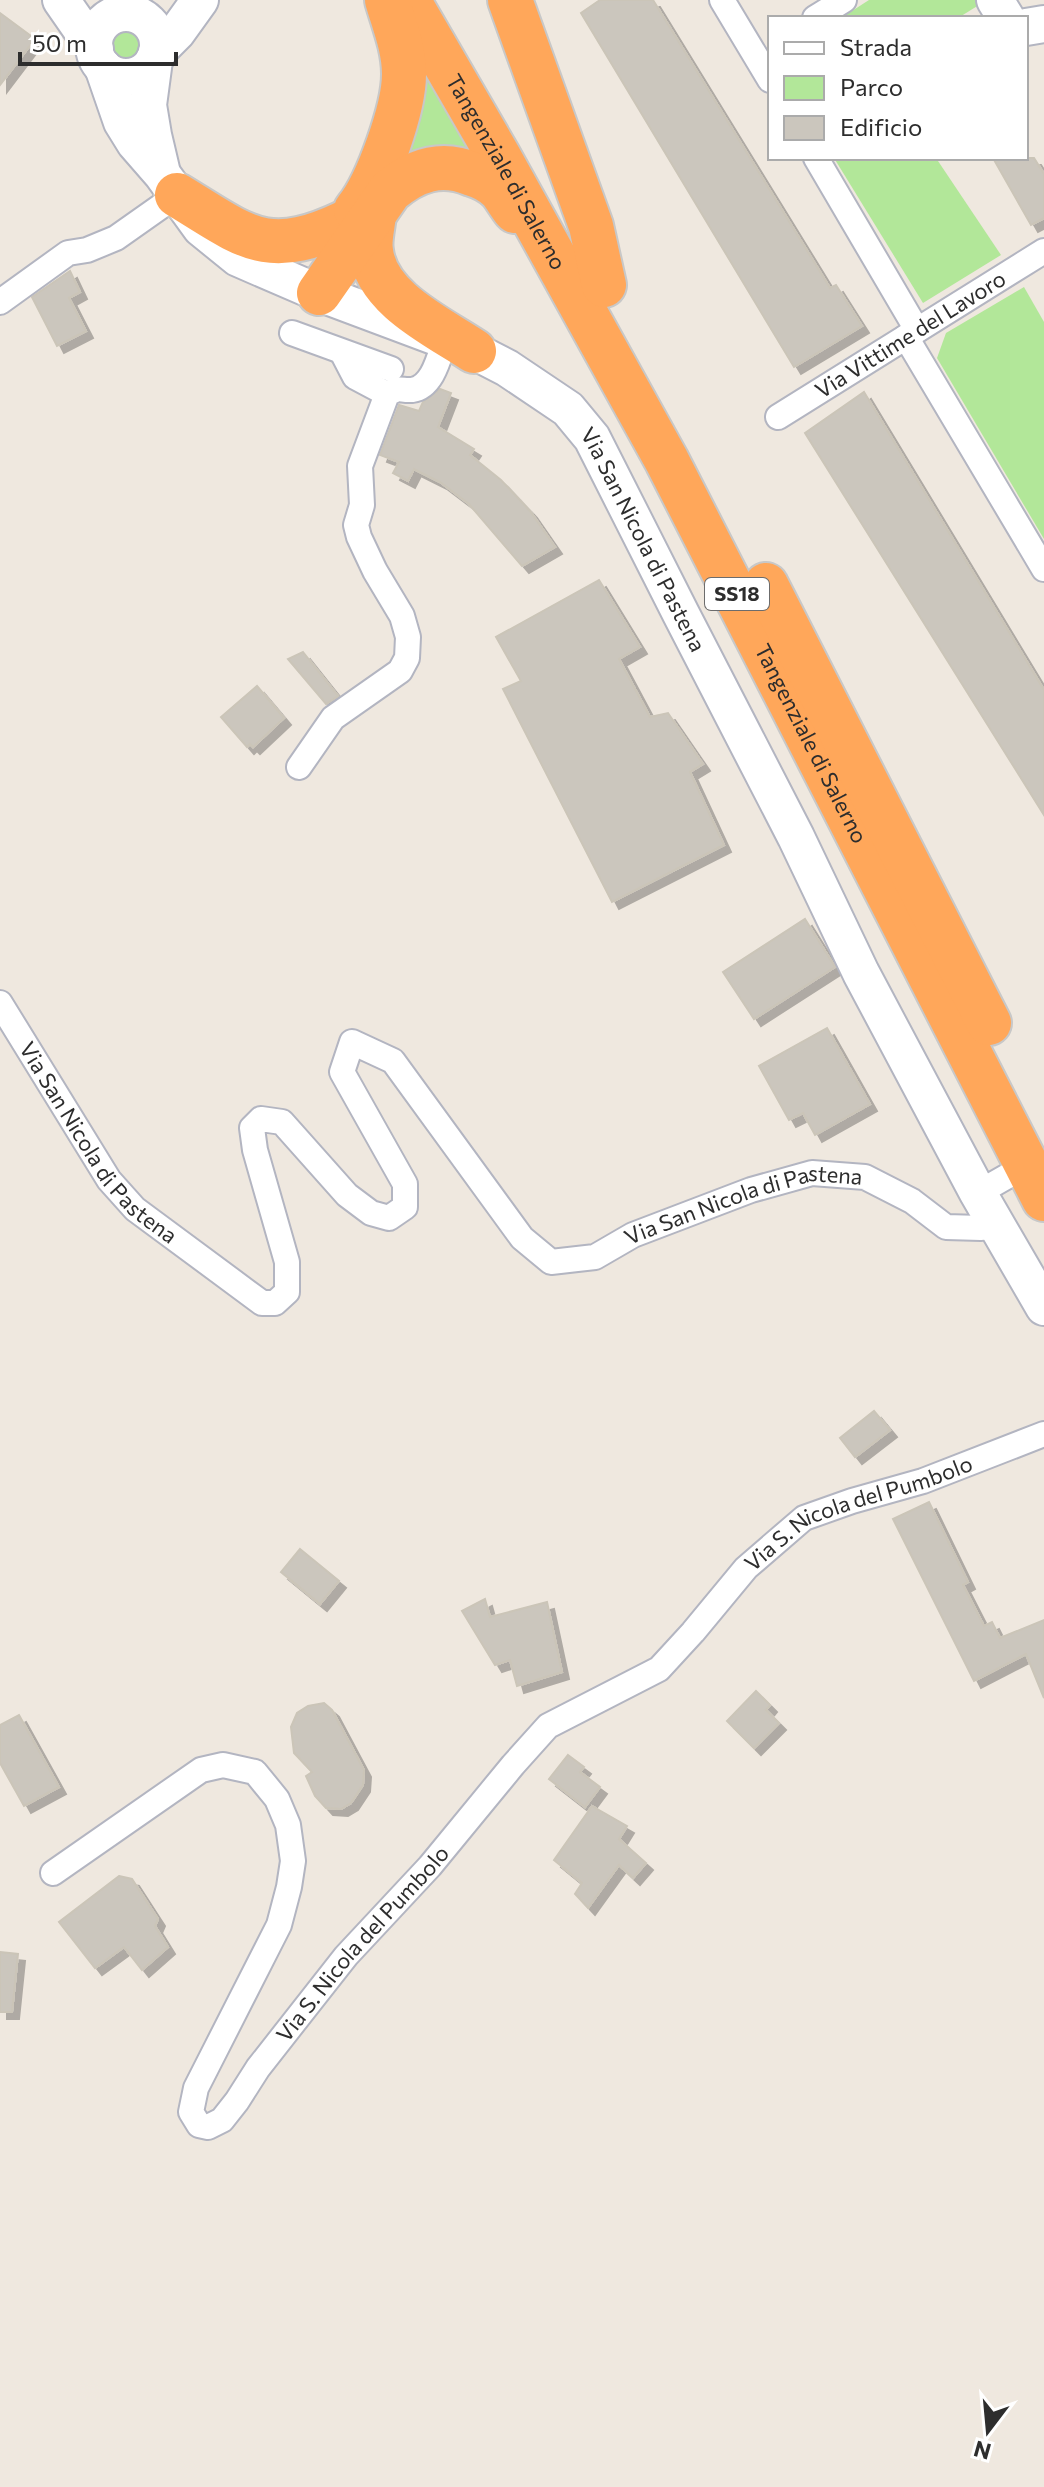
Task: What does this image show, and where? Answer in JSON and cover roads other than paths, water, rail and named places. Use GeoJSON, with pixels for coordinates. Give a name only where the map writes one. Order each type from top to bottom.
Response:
{"type":"FeatureCollection","features":[{"type":"Feature","properties":{"kind":"highway"},"geometry":{"type":"LineString","coordinates":[[387,0],[402,51],[404,76],[387,146],[361,204],[360,218],[378,276],[391,294],[459,346]]}},
{"type":"Feature","properties":{"kind":"highway","name":"Tangenziale di Salerno"},"geometry":{"type":"LineString","coordinates":[[408,0],[597,302],[660,384],[789,628],[1044,1137]]}},
{"type":"Feature","properties":{"kind":"highway","name":"Tangenziale di Salerno"},"geometry":{"type":"LineString","coordinates":[[441,0],[597,302],[667,461],[744,608],[1028,1186]]}},
{"type":"Feature","properties":{"kind":"highway"},"geometry":{"type":"LineString","coordinates":[[510,0],[591,226],[597,302]]}},
{"type":"Feature","properties":{"kind":"highway"},"geometry":{"type":"LineString","coordinates":[[311,290],[360,218],[405,178],[441,167],[460,168],[498,188],[597,302]]}},
{"type":"Feature","properties":{"kind":"highway"},"geometry":{"type":"LineString","coordinates":[[170,185],[228,226],[259,240],[286,242],[316,236],[360,218]]}},
{"type":"Feature","properties":{"kind":"street","name":"Via San Nicola di Pastena"},"geometry":{"type":"LineString","coordinates":[[0,1003],[109,1180],[135,1209],[262,1303],[275,1303],[287,1292],[287,1262],[255,1150],[252,1128],[261,1119],[282,1122],[347,1195],[371,1213],[389,1218],[405,1207],[405,1184],[342,1072],[352,1042],[393,1061],[522,1238],[551,1262],[595,1257],[633,1235],[751,1190],[812,1173],[865,1177],[912,1201],[946,1227],[981,1228],[984,1204],[861,973],[796,837],[592,438],[568,409],[539,387],[459,346],[311,290],[238,258],[201,228],[170,185],[145,158],[122,122],[104,38],[61,0]]}},
{"type":"Feature","properties":{"kind":"street"},"geometry":{"type":"LineString","coordinates":[[69,0],[104,38],[118,76],[135,76],[150,67],[200,0]]}},
{"type":"Feature","properties":{"kind":"street"},"geometry":{"type":"LineString","coordinates":[[104,38],[154,0]]}},
{"type":"Feature","properties":{"kind":"street"},"geometry":{"type":"LineString","coordinates":[[722,0],[763,51],[768,72]]}},
{"type":"Feature","properties":{"kind":"street"},"geometry":{"type":"LineString","coordinates":[[818,16],[844,0]]}},
{"type":"Feature","properties":{"kind":"street"},"geometry":{"type":"LineString","coordinates":[[104,38],[132,14],[149,23],[158,41],[156,56]]}},
{"type":"Feature","properties":{"kind":"street","name":"Via San Nicola di Pastena"},"geometry":{"type":"LineString","coordinates":[[156,56],[148,105],[153,135],[170,185]]}},
{"type":"Feature","properties":{"kind":"street"},"geometry":{"type":"LineString","coordinates":[[817,160],[1044,569]]}},
{"type":"Feature","properties":{"kind":"street"},"geometry":{"type":"LineString","coordinates":[[0,302],[68,253],[87,250],[116,238],[170,185]]}},
{"type":"Feature","properties":{"kind":"street","name":"Via Vittime del Lavoro"},"geometry":{"type":"LineString","coordinates":[[778,417],[1044,251]]}},
{"type":"Feature","properties":{"kind":"street"},"geometry":{"type":"LineString","coordinates":[[292,333],[391,369]]}},
{"type":"Feature","properties":{"kind":"street"},"geometry":{"type":"LineString","coordinates":[[299,767],[333,718],[400,671],[407,658],[408,637],[402,616],[375,571],[356,525],[362,505],[360,466],[387,394],[397,388],[413,390],[425,384],[433,371],[459,346]]}},
{"type":"Feature","properties":{"kind":"street"},"geometry":{"type":"LineString","coordinates":[[342,352],[355,377],[387,394]]}},
{"type":"Feature","properties":{"kind":"street"},"geometry":{"type":"LineString","coordinates":[[1028,1186],[984,1204],[1044,1307]]}},
{"type":"Feature","properties":{"kind":"street","name":"Via S. Nicola del Pumbolo"},"geometry":{"type":"LineString","coordinates":[[53,1873],[201,1770],[223,1765],[255,1772],[277,1799],[288,1825],[293,1861],[289,1887],[279,1925],[196,2088],[191,2112],[199,2125],[208,2127],[222,2120],[258,2068],[346,1956],[430,1866],[548,1726],[659,1669],[746,1568],[804,1518],[923,1481],[1044,1434]]}}]}
